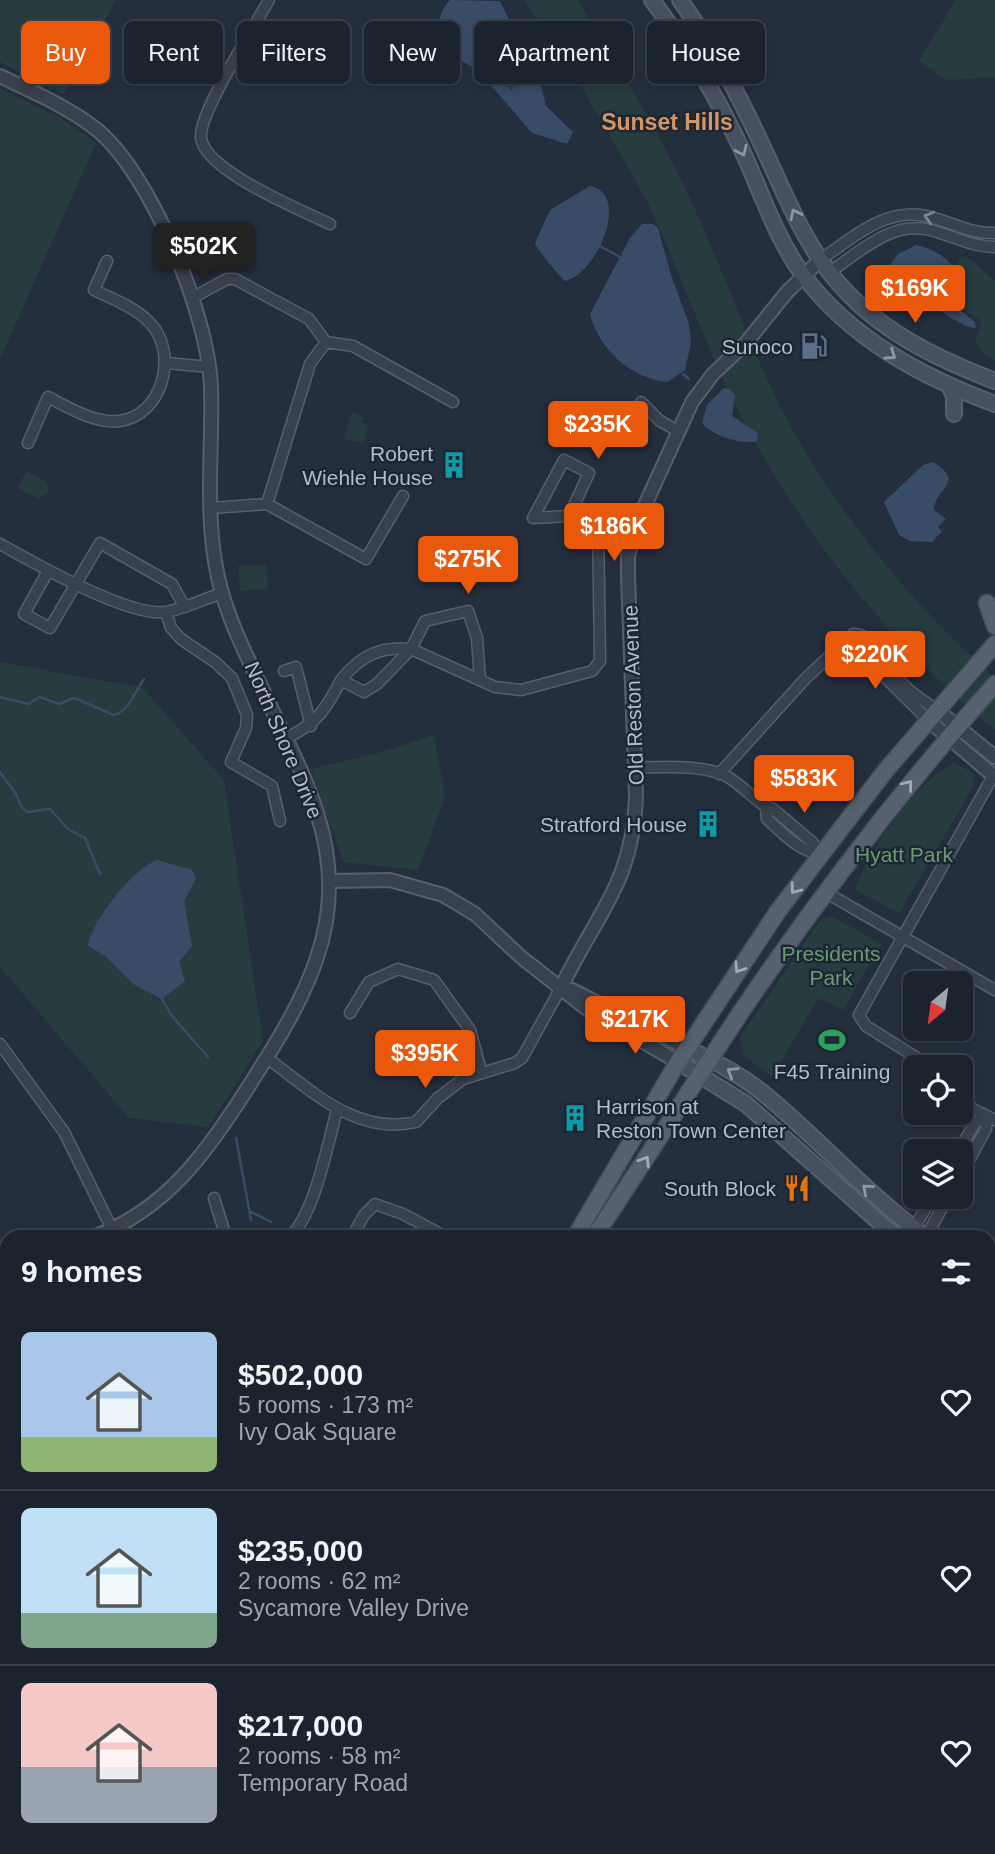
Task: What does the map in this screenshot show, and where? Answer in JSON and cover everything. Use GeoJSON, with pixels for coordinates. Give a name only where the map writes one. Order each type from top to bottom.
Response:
{"type":"FeatureCollection","features":[{"type":"Feature","properties":{"kind":"main road"},"geometry":{"type":"LineString","coordinates":[[681,0],[721,63],[820,260],[866,309],[916,346],[995,381]]}},
{"type":"Feature","properties":{"kind":"main road"},"geometry":{"type":"LineString","coordinates":[[657,3],[726,119],[774,222],[805,277],[839,313],[883,349],[915,370],[995,404]]}},
{"type":"Feature","properties":{"kind":"main road"},"geometry":{"type":"LineString","coordinates":[[949,385],[954,396],[954,414],[977,398]]}},
{"type":"Feature","properties":{"kind":"main road"},"geometry":{"type":"LineString","coordinates":[[995,607],[987,603],[995,626]]}},
{"type":"Feature","properties":{"kind":"main road"},"geometry":{"type":"LineString","coordinates":[[579,1230],[678,1062],[778,911],[933,715],[992,646]]}},
{"type":"Feature","properties":{"kind":"main road"},"geometry":{"type":"LineString","coordinates":[[599,1230],[710,1059],[825,892],[952,732],[995,684]]}},
{"type":"Feature","properties":{"kind":"main road"},"geometry":{"type":"LineString","coordinates":[[687,1048],[710,1059],[768,1097],[914,1230]]}},
{"type":"Feature","properties":{"kind":"main road"},"geometry":{"type":"LineString","coordinates":[[678,1062],[746,1104],[889,1230]]}},
{"type":"Feature","properties":{"kind":"street"},"geometry":{"type":"LineString","coordinates":[[269,0],[204,116],[201,139],[214,161],[265,192],[330,224]]}},
{"type":"Feature","properties":{"kind":"street"},"geometry":{"type":"LineString","coordinates":[[657,3],[681,0]]}},
{"type":"Feature","properties":{"kind":"street","name":"North Shore Drive"},"geometry":{"type":"LineString","coordinates":[[0,76],[80,117],[125,158],[151,199],[192,298],[209,367],[211,508],[214,554],[222,593],[232,622],[319,818],[329,881],[326,927],[314,972],[267,1058],[196,1165],[152,1205],[118,1230]]}},
{"type":"Feature","properties":{"kind":"street"},"geometry":{"type":"LineString","coordinates":[[820,260],[884,218],[905,213],[927,215],[973,231],[995,233]]}},
{"type":"Feature","properties":{"kind":"street"},"geometry":{"type":"LineString","coordinates":[[805,277],[830,272],[901,228],[927,229],[975,245],[995,247]]}},
{"type":"Feature","properties":{"kind":"street","name":"Old Reston Avenue"},"geometry":{"type":"LineString","coordinates":[[562,986],[608,907],[623,873],[635,820],[628,556],[635,527],[692,401],[713,374],[746,343],[787,292],[820,260]]}},
{"type":"Feature","properties":{"kind":"street"},"geometry":{"type":"LineString","coordinates":[[28,443],[48,397],[92,417],[118,422],[137,416],[152,403],[167,363],[161,337],[149,322],[94,290],[107,261]]}},
{"type":"Feature","properties":{"kind":"street"},"geometry":{"type":"LineString","coordinates":[[192,298],[227,279],[235,279],[309,319],[326,342],[353,346],[453,402]]}},
{"type":"Feature","properties":{"kind":"street"},"geometry":{"type":"LineString","coordinates":[[267,504],[310,364],[326,342]]}},
{"type":"Feature","properties":{"kind":"street"},"geometry":{"type":"LineString","coordinates":[[167,363],[209,367]]}},
{"type":"Feature","properties":{"kind":"street"},"geometry":{"type":"LineString","coordinates":[[641,402],[660,421],[678,431]]}},
{"type":"Feature","properties":{"kind":"street"},"geometry":{"type":"LineString","coordinates":[[569,516],[589,473],[564,460],[533,518],[598,518],[635,527]]}},
{"type":"Feature","properties":{"kind":"street"},"geometry":{"type":"LineString","coordinates":[[211,508],[267,504],[366,559],[403,496]]}},
{"type":"Feature","properties":{"kind":"street"},"geometry":{"type":"LineString","coordinates":[[285,739],[311,726],[327,708],[341,680],[353,664],[371,653],[390,647],[411,649],[495,687],[521,690],[592,671],[600,661],[598,518]]}},
{"type":"Feature","properties":{"kind":"street"},"geometry":{"type":"LineString","coordinates":[[48,571],[24,614],[50,628],[100,543],[172,584],[184,606]]}},
{"type":"Feature","properties":{"kind":"street"},"geometry":{"type":"LineString","coordinates":[[0,544],[76,585],[147,612],[166,612],[222,593]]}},
{"type":"Feature","properties":{"kind":"street"},"geometry":{"type":"LineString","coordinates":[[341,680],[364,692],[377,684],[411,649],[425,621],[468,611],[477,638],[480,680]]}},
{"type":"Feature","properties":{"kind":"street"},"geometry":{"type":"LineString","coordinates":[[166,612],[171,628],[181,639],[215,662],[232,678],[247,715],[246,728],[231,762],[272,786],[281,821]]}},
{"type":"Feature","properties":{"kind":"street"},"geometry":{"type":"LineString","coordinates":[[719,774],[845,638],[860,633],[895,670],[899,680],[933,715]]}},
{"type":"Feature","properties":{"kind":"street"},"geometry":{"type":"LineString","coordinates":[[845,638],[952,732],[994,777],[859,1015],[863,1024],[912,1055]]}},
{"type":"Feature","properties":{"kind":"street"},"geometry":{"type":"LineString","coordinates":[[284,671],[296,667],[311,726]]}},
{"type":"Feature","properties":{"kind":"street"},"geometry":{"type":"LineString","coordinates":[[952,732],[995,757]]}},
{"type":"Feature","properties":{"kind":"street"},"geometry":{"type":"LineString","coordinates":[[635,767],[693,769],[719,774],[744,786],[766,808],[773,809],[812,842],[820,855]]}},
{"type":"Feature","properties":{"kind":"street"},"geometry":{"type":"LineString","coordinates":[[329,881],[390,880],[443,895],[475,914],[522,957],[608,1023],[678,1062]]}},
{"type":"Feature","properties":{"kind":"street"},"geometry":{"type":"LineString","coordinates":[[825,892],[995,990]]}},
{"type":"Feature","properties":{"kind":"street"},"geometry":{"type":"LineString","coordinates":[[350,1013],[369,982],[398,969],[434,980],[470,1030],[481,1071]]}},
{"type":"Feature","properties":{"kind":"street"},"geometry":{"type":"LineString","coordinates":[[562,986],[687,1048]]}},
{"type":"Feature","properties":{"kind":"street"},"geometry":{"type":"LineString","coordinates":[[267,1058],[337,1110],[376,1121],[416,1122],[448,1089],[481,1071],[515,1063],[522,1058],[562,986]]}},
{"type":"Feature","properties":{"kind":"street"},"geometry":{"type":"LineString","coordinates":[[0,1044],[64,1132],[113,1230]]}},
{"type":"Feature","properties":{"kind":"street"},"geometry":{"type":"LineString","coordinates":[[973,1105],[991,1118]]}},
{"type":"Feature","properties":{"kind":"street"},"geometry":{"type":"LineString","coordinates":[[299,1230],[308,1214],[337,1110]]}},
{"type":"Feature","properties":{"kind":"street"},"geometry":{"type":"LineString","coordinates":[[966,1139],[975,1123],[991,1118]]}},
{"type":"Feature","properties":{"kind":"street"},"geometry":{"type":"LineString","coordinates":[[973,1153],[991,1118]]}},
{"type":"Feature","properties":{"kind":"street"},"geometry":{"type":"LineString","coordinates":[[214,1198],[224,1230]]}},
{"type":"Feature","properties":{"kind":"street"},"geometry":{"type":"LineString","coordinates":[[356,1230],[364,1215],[375,1204],[403,1214],[433,1230]]}},
{"type":"Feature","properties":{"kind":"street"},"geometry":{"type":"LineString","coordinates":[[922,1230],[928,1209]]}},
{"type":"Feature","properties":{"kind":"street"},"geometry":{"type":"LineString","coordinates":[[924,1230],[939,1209]]}},
{"type":"Feature","properties":{"kind":"green space"},"geometry":{"type":"Polygon","coordinates":[[[0,0],[116,0],[104,21],[21,21],[21,72],[0,62],[0,0]]]}},
{"type":"Feature","properties":{"kind":"green space"},"geometry":{"type":"Polygon","coordinates":[[[524,0],[577,0],[590,21],[539,21],[524,0]]]}},
{"type":"Feature","properties":{"kind":"green space"},"geometry":{"type":"Polygon","coordinates":[[[956,0],[995,0],[995,77],[947,80],[919,61],[956,0]]]}},
{"type":"Feature","properties":{"kind":"green space"},"geometry":{"type":"Polygon","coordinates":[[[44,84],[70,84],[64,94],[44,84]]]}},
{"type":"Feature","properties":{"kind":"green space"},"geometry":{"type":"Polygon","coordinates":[[[579,84],[629,84],[661,140],[701,223],[760,364],[794,433],[833,495],[897,578],[944,630],[995,678],[995,730],[955,696],[882,621],[817,540],[788,497],[724,382],[644,196],[579,84]]]}},
{"type":"Feature","properties":{"kind":"green space"},"geometry":{"type":"Polygon","coordinates":[[[0,88],[62,119],[96,143],[0,359],[0,88]]]}},
{"type":"Feature","properties":{"kind":"green space"},"geometry":{"type":"Polygon","coordinates":[[[962,257],[970,259],[995,281],[995,361],[983,353],[975,341],[982,321],[960,305],[957,262],[962,257]]]}},
{"type":"Feature","properties":{"kind":"green space"},"geometry":{"type":"Polygon","coordinates":[[[352,411],[364,418],[362,422],[368,425],[363,443],[344,439],[352,411]]]}},
{"type":"Feature","properties":{"kind":"green space"},"geometry":{"type":"Polygon","coordinates":[[[26,471],[47,482],[48,493],[38,499],[18,489],[26,471]]]}},
{"type":"Feature","properties":{"kind":"green space"},"geometry":{"type":"Polygon","coordinates":[[[266,565],[268,589],[240,591],[238,566],[266,565]]]}},
{"type":"Feature","properties":{"kind":"green space"},"geometry":{"type":"Polygon","coordinates":[[[0,662],[143,688],[224,780],[263,1041],[208,1127],[129,1118],[0,967],[0,662]]]}},
{"type":"Feature","properties":{"kind":"green space"},"geometry":{"type":"Polygon","coordinates":[[[434,735],[445,797],[418,870],[343,862],[311,769],[375,754],[434,735]]]}},
{"type":"Feature","properties":{"kind":"green space","name":"Hyatt Park"},"geometry":{"type":"Polygon","coordinates":[[[953,763],[973,772],[975,784],[901,910],[896,912],[856,890],[873,852],[897,816],[925,785],[953,763]]]}},
{"type":"Feature","properties":{"kind":"green space","name":"Presidents Park"},"geometry":{"type":"Polygon","coordinates":[[[832,916],[881,944],[843,1010],[818,998],[772,1077],[743,1055],[740,1037],[821,919],[832,916]]]}},
{"type":"Feature","properties":{"kind":"water"},"geometry":{"type":"Polygon","coordinates":[[[450,0],[500,1],[509,21],[474,21],[474,68],[460,60],[460,21],[440,21],[450,0]]]}},
{"type":"Feature","properties":{"kind":"water"},"geometry":{"type":"Polygon","coordinates":[[[490,84],[504,84],[512,90],[514,84],[540,84],[546,106],[573,132],[567,144],[532,133],[490,84]]]}},
{"type":"Feature","properties":{"kind":"water"},"geometry":{"type":"Polygon","coordinates":[[[590,186],[602,192],[608,203],[609,218],[605,234],[588,265],[577,276],[565,281],[535,243],[550,210],[590,186]]]}},
{"type":"Feature","properties":{"kind":"water"},"geometry":{"type":"Polygon","coordinates":[[[642,224],[653,224],[658,228],[689,324],[691,343],[685,370],[668,382],[641,375],[619,360],[601,339],[590,314],[630,238],[642,224]]]}},
{"type":"Feature","properties":{"kind":"water"},"geometry":{"type":"Polygon","coordinates":[[[916,245],[929,249],[953,266],[957,279],[951,293],[952,303],[975,322],[976,328],[946,315],[892,273],[889,266],[898,254],[916,245]]]}},
{"type":"Feature","properties":{"kind":"water"},"geometry":{"type":"Polygon","coordinates":[[[724,388],[735,395],[732,416],[758,433],[757,441],[743,442],[728,438],[713,432],[702,423],[707,405],[724,388]]]}},
{"type":"Feature","properties":{"kind":"water"},"geometry":{"type":"Polygon","coordinates":[[[933,462],[947,475],[948,481],[935,502],[934,510],[946,519],[938,527],[942,531],[932,542],[910,541],[899,535],[884,502],[923,465],[933,462]]]}},
{"type":"Feature","properties":{"kind":"water"},"geometry":{"type":"Polygon","coordinates":[[[157,860],[192,870],[196,878],[184,901],[192,946],[179,962],[185,981],[162,999],[133,984],[104,955],[88,946],[97,923],[115,897],[147,865],[157,860]]]}},
{"type":"Feature","properties":{"kind":"waterway"},"geometry":{"type":"LineString","coordinates":[[600,246],[620,257]]}},
{"type":"Feature","properties":{"kind":"waterway"},"geometry":{"type":"LineString","coordinates":[[683,374],[689,379]]}},
{"type":"Feature","properties":{"kind":"waterway"},"geometry":{"type":"LineString","coordinates":[[0,697],[28,704],[40,697],[59,704],[74,698],[114,715],[128,705],[144,679]]}},
{"type":"Feature","properties":{"kind":"waterway"},"geometry":{"type":"LineString","coordinates":[[0,772],[16,794],[22,808],[28,812],[50,809],[68,829],[85,838],[100,874]]}},
{"type":"Feature","properties":{"kind":"waterway"},"geometry":{"type":"LineString","coordinates":[[162,999],[171,1015],[208,1057]]}},
{"type":"Feature","properties":{"kind":"waterway"},"geometry":{"type":"LineString","coordinates":[[236,1138],[251,1220]]}},
{"type":"Feature","properties":{"kind":"waterway"},"geometry":{"type":"LineString","coordinates":[[251,1212],[271,1222]]}},
{"type":"Feature","properties":{"kind":"place","name":"Sunoco"},"geometry":{"type":"Point","coordinates":[814,346]}},
{"type":"Feature","properties":{"kind":"place","name":"Robert Wiehle House"},"geometry":{"type":"Point","coordinates":[454,465]}},
{"type":"Feature","properties":{"kind":"place","name":"Stratford House"},"geometry":{"type":"Point","coordinates":[708,824]}},
{"type":"Feature","properties":{"kind":"place","name":"F45 Training"},"geometry":{"type":"Point","coordinates":[832,1040]}},
{"type":"Feature","properties":{"kind":"place","name":"Harrison at Reston Town Center"},"geometry":{"type":"Point","coordinates":[575,1118]}},
{"type":"Feature","properties":{"kind":"place","name":"South Block"},"geometry":{"type":"Point","coordinates":[797,1188]}},
{"type":"Feature","properties":{"kind":"district","name":"Sunset Hills"},"geometry":{"type":"Point","coordinates":[667,122]}}]}
